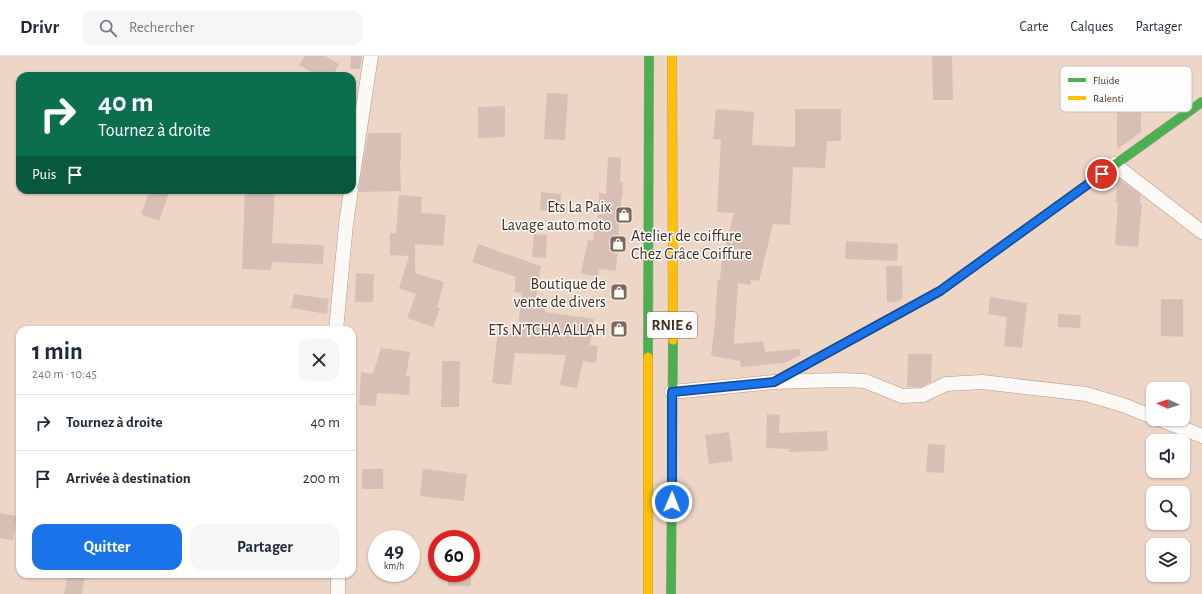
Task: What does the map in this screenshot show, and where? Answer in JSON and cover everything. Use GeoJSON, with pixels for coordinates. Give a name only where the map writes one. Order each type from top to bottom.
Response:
{"type":"FeatureCollection","features":[{"type":"Feature","properties":{"kind":"main road","name":"RNIE 6"},"geometry":{"type":"LineString","coordinates":[[648,594],[649,56]]}},
{"type":"Feature","properties":{"kind":"main road","name":"RNIE 6"},"geometry":{"type":"LineString","coordinates":[[671,594],[672,56]]}},
{"type":"Feature","properties":{"kind":"main road"},"geometry":{"type":"LineString","coordinates":[[1192,109],[1202,102]]}},
{"type":"Feature","properties":{"kind":"main road"},"geometry":{"type":"LineString","coordinates":[[774,382],[940,291],[1188,112]]}},
{"type":"Feature","properties":{"kind":"street"},"geometry":{"type":"LineString","coordinates":[[356,155],[371,56]]}},
{"type":"Feature","properties":{"kind":"street"},"geometry":{"type":"LineString","coordinates":[[1114,164],[1202,232]]}},
{"type":"Feature","properties":{"kind":"street"},"geometry":{"type":"LineString","coordinates":[[336,326],[346,224],[350,194]]}},
{"type":"Feature","properties":{"kind":"street"},"geometry":{"type":"LineString","coordinates":[[672,392],[774,382],[839,380],[866,381],[902,396],[923,396],[946,384],[982,382],[1086,394],[1123,405],[1146,414]]}},
{"type":"Feature","properties":{"kind":"street"},"geometry":{"type":"LineString","coordinates":[[1177,426],[1202,436]]}},
{"type":"Feature","properties":{"kind":"street"},"geometry":{"type":"LineString","coordinates":[[338,578],[338,594]]}},
{"type":"Feature","properties":{"kind":"building"},"geometry":{"type":"Polygon","coordinates":[[[305,56],[325,56],[339,64],[335,72],[312,72],[299,65],[305,56]]]}},
{"type":"Feature","properties":{"kind":"building"},"geometry":{"type":"Polygon","coordinates":[[[351,56],[362,56],[360,69],[350,69],[351,56]]]}},
{"type":"Feature","properties":{"kind":"building"},"geometry":{"type":"Polygon","coordinates":[[[932,56],[952,56],[953,100],[933,100],[932,56]]]}},
{"type":"Feature","properties":{"kind":"building"},"geometry":{"type":"Polygon","coordinates":[[[547,93],[568,94],[565,140],[544,139],[547,93]]]}},
{"type":"Feature","properties":{"kind":"building"},"geometry":{"type":"Polygon","coordinates":[[[505,106],[505,137],[478,138],[478,107],[505,106]]]}},
{"type":"Feature","properties":{"kind":"building"},"geometry":{"type":"Polygon","coordinates":[[[716,109],[754,112],[752,145],[795,147],[795,109],[841,109],[841,141],[827,141],[825,168],[793,167],[790,225],[773,224],[759,281],[751,280],[751,285],[738,283],[734,344],[763,341],[765,352],[800,349],[800,355],[785,363],[741,367],[740,361],[711,356],[716,315],[718,279],[720,280],[722,259],[734,213],[717,212],[721,139],[713,139],[716,109]]]}},
{"type":"Feature","properties":{"kind":"building"},"geometry":{"type":"Polygon","coordinates":[[[1117,112],[1141,112],[1141,132],[1117,149],[1117,112]]]}},
{"type":"Feature","properties":{"kind":"building"},"geometry":{"type":"Polygon","coordinates":[[[401,133],[401,191],[359,192],[368,134],[401,133]]]}},
{"type":"Feature","properties":{"kind":"building"},"geometry":{"type":"Polygon","coordinates":[[[608,157],[621,158],[620,182],[623,182],[616,271],[599,269],[598,277],[581,273],[588,240],[593,241],[594,227],[598,227],[599,193],[606,194],[608,157]]]}},
{"type":"Feature","properties":{"kind":"building"},"geometry":{"type":"Polygon","coordinates":[[[1117,177],[1141,195],[1140,204],[1142,204],[1138,247],[1115,245],[1118,202],[1116,202],[1117,177]]]}},
{"type":"Feature","properties":{"kind":"building"},"geometry":{"type":"Polygon","coordinates":[[[541,192],[561,194],[560,212],[540,210],[541,192]]]}},
{"type":"Feature","properties":{"kind":"building"},"geometry":{"type":"Polygon","coordinates":[[[148,194],[169,194],[159,221],[141,214],[148,194]]]}},
{"type":"Feature","properties":{"kind":"building"},"geometry":{"type":"Polygon","coordinates":[[[245,194],[275,194],[272,243],[324,245],[323,264],[272,262],[271,270],[242,269],[245,194]]]}},
{"type":"Feature","properties":{"kind":"building"},"geometry":{"type":"Polygon","coordinates":[[[399,195],[422,197],[421,213],[446,215],[443,246],[415,244],[415,273],[444,282],[437,307],[440,308],[433,327],[407,318],[416,294],[399,288],[409,256],[390,255],[390,233],[396,233],[399,195]]]}},
{"type":"Feature","properties":{"kind":"building"},"geometry":{"type":"Polygon","coordinates":[[[534,234],[547,235],[546,258],[532,257],[534,234]]]}},
{"type":"Feature","properties":{"kind":"building"},"geometry":{"type":"Polygon","coordinates":[[[846,241],[898,244],[897,261],[845,259],[846,241]]]}},
{"type":"Feature","properties":{"kind":"building"},"geometry":{"type":"Polygon","coordinates":[[[478,244],[541,266],[536,300],[546,301],[545,312],[594,319],[590,345],[598,346],[596,363],[583,361],[577,388],[560,385],[566,355],[515,353],[511,385],[492,383],[498,332],[517,335],[522,293],[514,292],[516,277],[472,262],[478,244]]]}},
{"type":"Feature","properties":{"kind":"building"},"geometry":{"type":"Polygon","coordinates":[[[886,266],[902,266],[903,298],[896,302],[887,302],[886,266]]]}},
{"type":"Feature","properties":{"kind":"building"},"geometry":{"type":"Polygon","coordinates":[[[356,273],[374,274],[373,302],[355,302],[356,273]]]}},
{"type":"Feature","properties":{"kind":"building"},"geometry":{"type":"Polygon","coordinates":[[[294,294],[329,299],[327,314],[291,308],[294,294]]]}},
{"type":"Feature","properties":{"kind":"building"},"geometry":{"type":"Polygon","coordinates":[[[990,297],[1027,303],[1022,348],[1004,346],[1007,317],[988,314],[990,297]]]}},
{"type":"Feature","properties":{"kind":"building"},"geometry":{"type":"Polygon","coordinates":[[[1161,299],[1183,299],[1183,337],[1161,336],[1161,299]]]}},
{"type":"Feature","properties":{"kind":"building"},"geometry":{"type":"Polygon","coordinates":[[[1058,314],[1081,315],[1080,328],[1058,327],[1058,314]]]}},
{"type":"Feature","properties":{"kind":"building"},"geometry":{"type":"Polygon","coordinates":[[[381,348],[410,352],[406,376],[410,376],[409,395],[377,393],[376,406],[359,405],[361,372],[373,374],[381,348]]]}},
{"type":"Feature","properties":{"kind":"building"},"geometry":{"type":"Polygon","coordinates":[[[908,354],[932,354],[931,382],[921,387],[907,387],[908,354]]]}},
{"type":"Feature","properties":{"kind":"building"},"geometry":{"type":"Polygon","coordinates":[[[442,361],[460,361],[459,407],[441,407],[442,361]]]}},
{"type":"Feature","properties":{"kind":"building"},"geometry":{"type":"Polygon","coordinates":[[[767,414],[780,415],[779,433],[827,431],[828,451],[789,452],[789,449],[766,448],[767,414]]]}},
{"type":"Feature","properties":{"kind":"building"},"geometry":{"type":"Polygon","coordinates":[[[729,432],[733,461],[709,464],[705,435],[729,432]]]}},
{"type":"Feature","properties":{"kind":"building"},"geometry":{"type":"Polygon","coordinates":[[[928,444],[945,445],[944,473],[926,472],[928,444]]]}},
{"type":"Feature","properties":{"kind":"building"},"geometry":{"type":"Polygon","coordinates":[[[362,469],[383,469],[383,489],[362,489],[362,469]]]}},
{"type":"Feature","properties":{"kind":"building"},"geometry":{"type":"Polygon","coordinates":[[[423,469],[467,474],[464,501],[420,496],[423,469]]]}},
{"type":"Feature","properties":{"kind":"building"},"geometry":{"type":"Polygon","coordinates":[[[0,513],[16,516],[13,540],[0,538],[0,513]]]}},
{"type":"Feature","properties":{"kind":"building"},"geometry":{"type":"Polygon","coordinates":[[[67,578],[85,578],[82,594],[64,594],[67,578]]]}},
{"type":"Feature","properties":{"kind":"building"},"geometry":{"type":"Polygon","coordinates":[[[448,582],[471,582],[471,586],[448,586],[448,582]]]}},
{"type":"Feature","properties":{"kind":"traffic: fast"},"geometry":{"type":"LineString","coordinates":[[648,357],[649,56]]}},
{"type":"Feature","properties":{"kind":"traffic: fast"},"geometry":{"type":"LineString","coordinates":[[1192,109],[1202,102]]}},
{"type":"Feature","properties":{"kind":"traffic: fast"},"geometry":{"type":"LineString","coordinates":[[952,282],[1188,112]]}},
{"type":"Feature","properties":{"kind":"traffic: fast"},"geometry":{"type":"LineString","coordinates":[[671,594],[673,340]]}},
{"type":"Feature","properties":{"kind":"traffic: slow"},"geometry":{"type":"LineString","coordinates":[[672,56],[673,340]]}},
{"type":"Feature","properties":{"kind":"traffic: slow"},"geometry":{"type":"LineString","coordinates":[[774,382],[940,291],[952,282]]}},
{"type":"Feature","properties":{"kind":"traffic: slow"},"geometry":{"type":"LineString","coordinates":[[648,357],[648,594]]}},
{"type":"Feature","properties":{"kind":"place","name":"Ets La Paix Lavage auto moto"},"geometry":{"type":"Point","coordinates":[624,215]}},
{"type":"Feature","properties":{"kind":"place","name":"Atelier de coiffure Chez Grâce Coiffure"},"geometry":{"type":"Point","coordinates":[618,244]}},
{"type":"Feature","properties":{"kind":"place","name":"Boutique de vente de divers"},"geometry":{"type":"Point","coordinates":[619,292]}},
{"type":"Feature","properties":{"kind":"place","name":"ETs N'TCHA ALLAH"},"geometry":{"type":"Point","coordinates":[619,329]}},
{"type":"Feature","properties":{"kind":"route"},"geometry":{"type":"LineString","coordinates":[[672,502],[672,392],[774,382],[940,291],[1102,174]]}}]}
